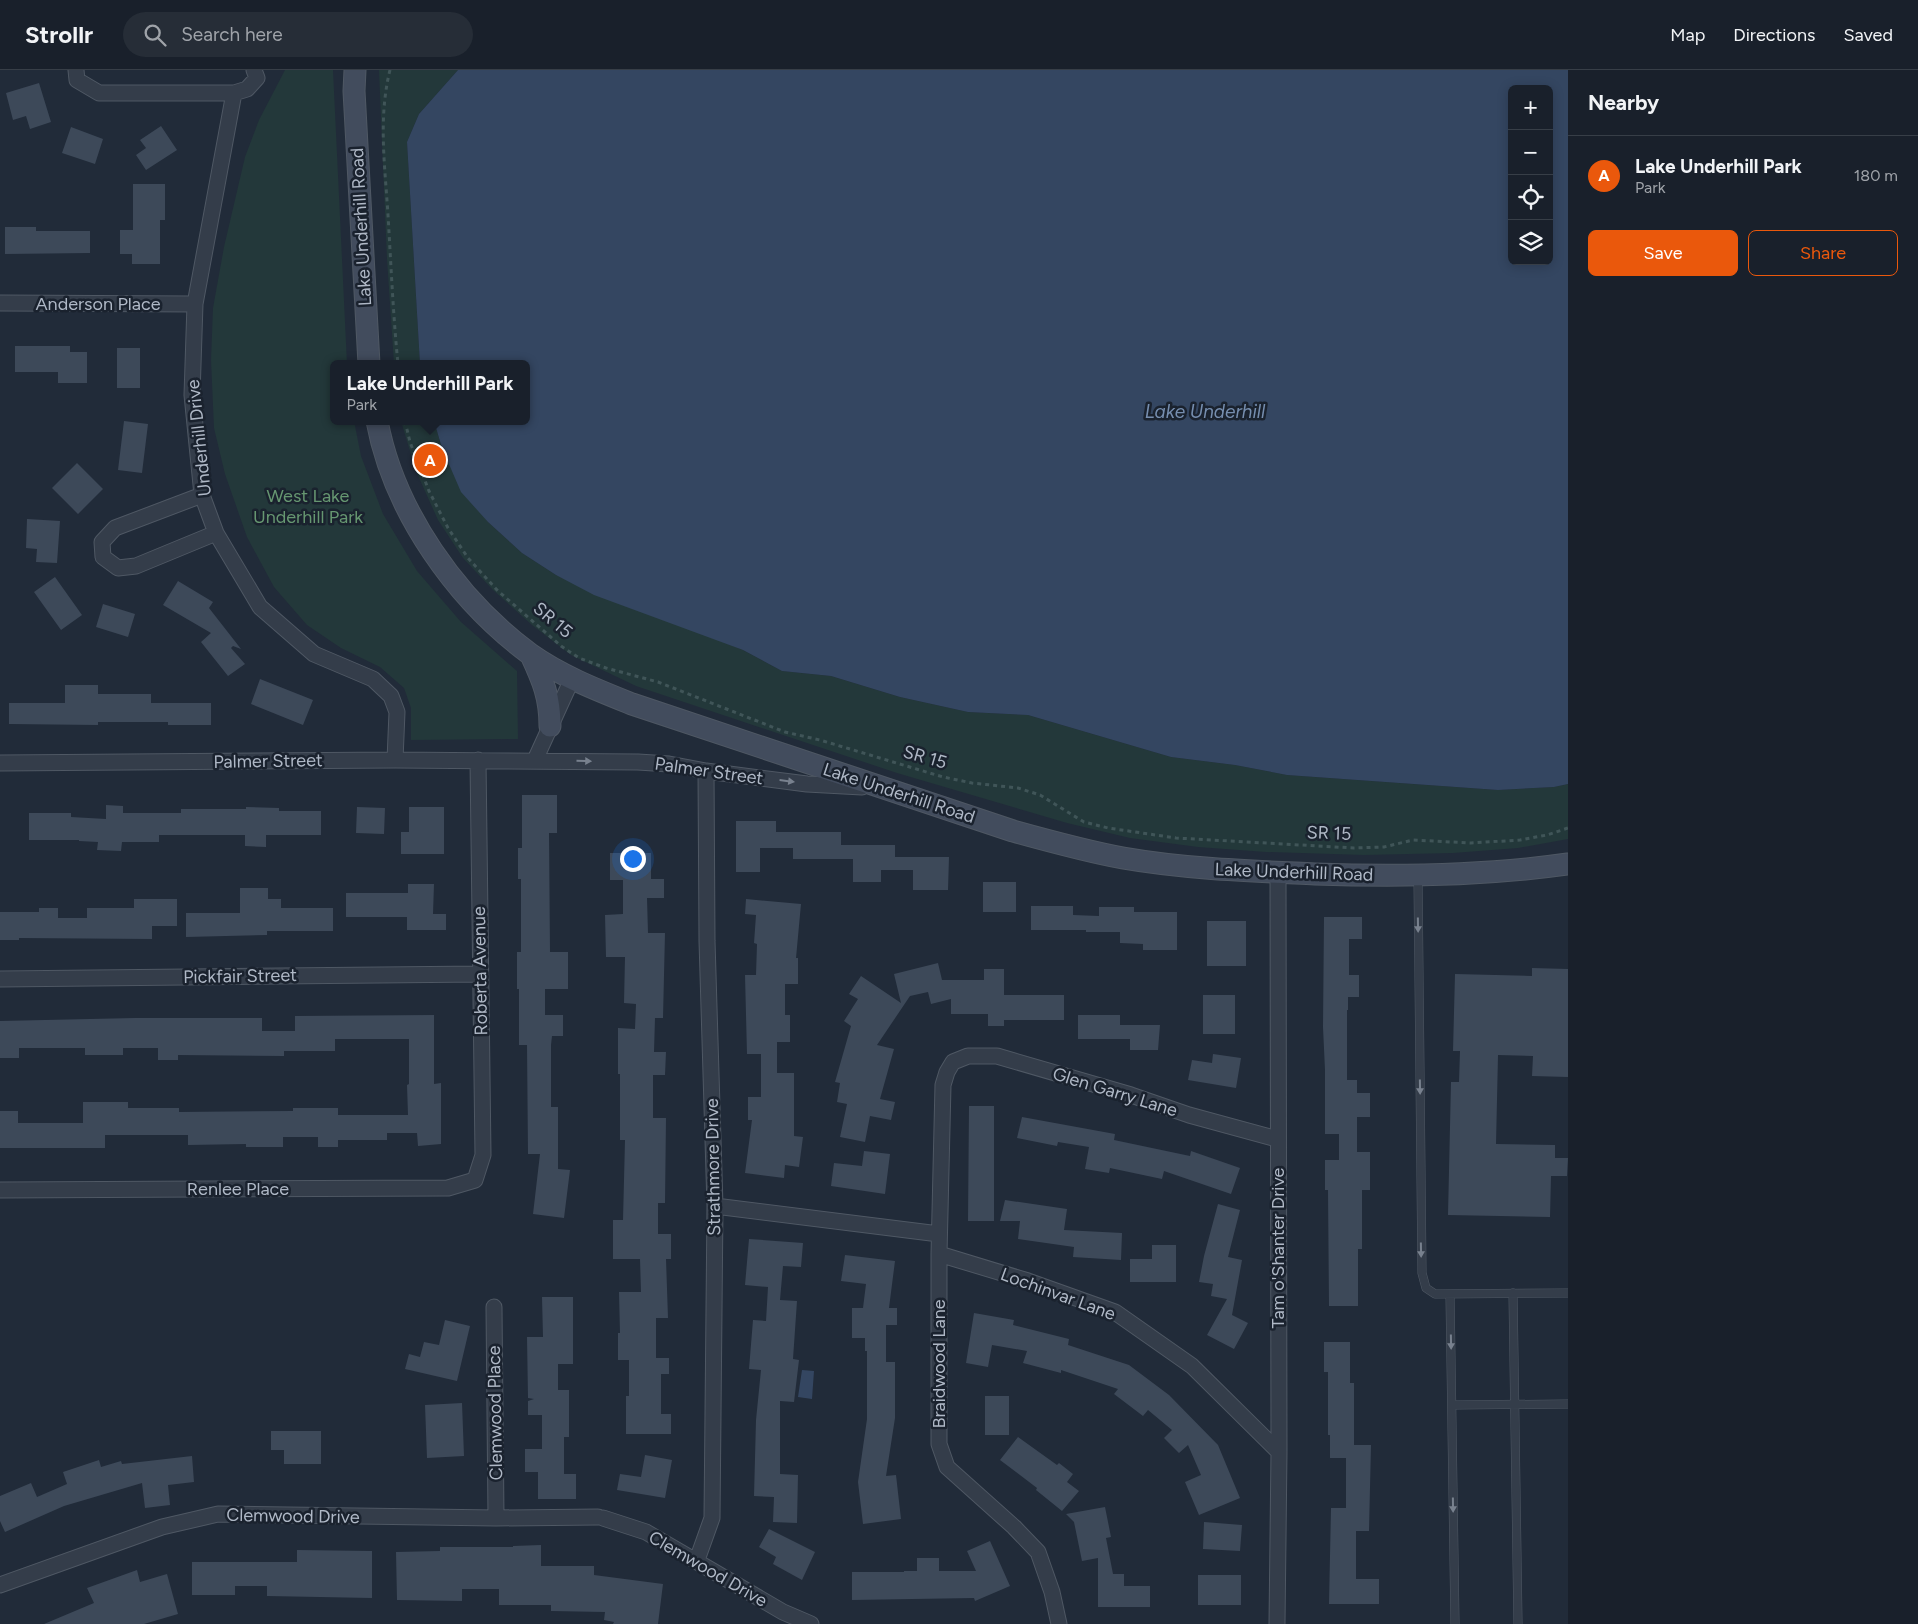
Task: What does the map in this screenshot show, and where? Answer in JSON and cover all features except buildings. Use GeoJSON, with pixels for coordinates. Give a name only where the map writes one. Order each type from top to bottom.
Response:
{"type":"FeatureCollection","features":[{"type":"Feature","properties":{"kind":"main road","name":"Lake Underhill Road"},"geometry":{"type":"LineString","coordinates":[[349,70],[354,80],[369,360]]}},
{"type":"Feature","properties":{"kind":"main road","name":"Lake Underhill Road"},"geometry":{"type":"LineString","coordinates":[[378,425],[394,477],[430,548],[464,592],[508,637],[531,655],[572,678],[632,704],[1013,831],[1092,852],[1150,862],[1278,872],[1418,876],[1517,871],[1568,864]]}},
{"type":"Feature","properties":{"kind":"main road"},"geometry":{"type":"LineString","coordinates":[[531,655],[546,686],[550,706],[550,726]]}},
{"type":"Feature","properties":{"kind":"street"},"geometry":{"type":"LineString","coordinates":[[76,70],[77,80],[99,93],[234,93],[247,89],[257,78],[254,70]]}},
{"type":"Feature","properties":{"kind":"street","name":"Underhill Drive"},"geometry":{"type":"LineString","coordinates":[[234,93],[195,304],[192,395],[202,495],[216,533],[260,607],[314,654],[372,679],[391,696],[397,712],[395,760]]}},
{"type":"Feature","properties":{"kind":"street","name":"Anderson Place"},"geometry":{"type":"LineString","coordinates":[[0,303],[195,304]]}},
{"type":"Feature","properties":{"kind":"street"},"geometry":{"type":"LineString","coordinates":[[202,495],[115,528],[102,542],[102,558],[118,568],[136,566],[216,533]]}},
{"type":"Feature","properties":{"kind":"street"},"geometry":{"type":"LineString","coordinates":[[535,760],[572,678]]}},
{"type":"Feature","properties":{"kind":"street","name":"Roberta Avenue"},"geometry":{"type":"LineString","coordinates":[[475,1180],[483,1155],[478,760]]}},
{"type":"Feature","properties":{"kind":"street","name":"Palmer Street"},"geometry":{"type":"LineString","coordinates":[[0,763],[535,760],[669,764],[706,771],[808,784],[883,788]]}},
{"type":"Feature","properties":{"kind":"street","name":"Strathmore Drive"},"geometry":{"type":"LineString","coordinates":[[697,1560],[712,1518],[715,1206],[707,941],[706,771]]}},
{"type":"Feature","properties":{"kind":"street","name":"Tam o'Shanter Drive"},"geometry":{"type":"LineString","coordinates":[[1277,1624],[1279,1452],[1278,872]]}},
{"type":"Feature","properties":{"kind":"street","name":"Pickfair Street"},"geometry":{"type":"LineString","coordinates":[[0,979],[480,974]]}},
{"type":"Feature","properties":{"kind":"street","name":"Glen Garry Lane"},"geometry":{"type":"LineString","coordinates":[[953,1062],[968,1056],[997,1056],[1131,1095],[1189,1115],[1277,1138]]}},
{"type":"Feature","properties":{"kind":"street","name":"Braidwood Lane"},"geometry":{"type":"LineString","coordinates":[[953,1062],[947,1072],[943,1085],[939,1234],[939,1444],[947,1467],[1014,1527],[1038,1552],[1052,1592],[1059,1624]]}},
{"type":"Feature","properties":{"kind":"street","name":"Renlee Place"},"geometry":{"type":"LineString","coordinates":[[0,1190],[448,1188],[475,1180]]}},
{"type":"Feature","properties":{"kind":"street"},"geometry":{"type":"LineString","coordinates":[[715,1206],[939,1234]]}},
{"type":"Feature","properties":{"kind":"street","name":"Lochinvar Lane"},"geometry":{"type":"LineString","coordinates":[[939,1254],[1028,1281],[1115,1312],[1192,1366],[1279,1452]]}},
{"type":"Feature","properties":{"kind":"street","name":"Clemwood Place"},"geometry":{"type":"LineString","coordinates":[[494,1307],[496,1518]]}},
{"type":"Feature","properties":{"kind":"street","name":"Clemwood Drive"},"geometry":{"type":"LineString","coordinates":[[0,1585],[162,1527],[218,1514],[600,1518],[646,1532],[697,1560],[783,1612],[811,1624]]}},
{"type":"Feature","properties":{"kind":"lane"},"geometry":{"type":"LineString","coordinates":[[1418,876],[1422,1273],[1426,1288],[1435,1294],[1568,1293]]}},
{"type":"Feature","properties":{"kind":"lane"},"geometry":{"type":"LineString","coordinates":[[1513,1293],[1518,1624]]}},
{"type":"Feature","properties":{"kind":"lane"},"geometry":{"type":"LineString","coordinates":[[1450,1294],[1455,1624]]}},
{"type":"Feature","properties":{"kind":"lane"},"geometry":{"type":"LineString","coordinates":[[1452,1404],[1568,1404]]}},
{"type":"Feature","properties":{"kind":"path"},"geometry":{"type":"LineString","coordinates":[[390,70],[385,90],[382,118],[391,284],[398,360]]}},
{"type":"Feature","properties":{"kind":"path","name":"SR 15"},"geometry":{"type":"LineString","coordinates":[[406,425],[410,442],[429,492],[448,528],[468,558],[497,590],[561,646],[579,658],[606,668],[658,682],[786,732],[820,740],[944,777],[972,783],[1018,788],[1040,795],[1084,822],[1108,828],[1176,838],[1354,848],[1384,847],[1413,840],[1471,844],[1520,840],[1547,835],[1568,828]]}},
{"type":"Feature","properties":{"kind":"green space","name":"West Lake Underhill Park"},"geometry":{"type":"Polygon","coordinates":[[[285,70],[333,70],[347,360],[330,360],[330,425],[355,425],[361,456],[383,514],[417,571],[461,622],[517,671],[518,739],[411,740],[411,708],[404,688],[380,667],[341,648],[307,625],[274,587],[247,537],[225,474],[214,428],[211,360],[213,308],[224,247],[245,157],[259,120],[285,70]]]}},
{"type":"Feature","properties":{"kind":"green space"},"geometry":{"type":"Polygon","coordinates":[[[379,70],[458,70],[419,114],[407,142],[420,360],[394,360],[387,259],[379,70]]]}},
{"type":"Feature","properties":{"kind":"green space"},"geometry":{"type":"Polygon","coordinates":[[[402,425],[435,425],[442,448],[488,522],[522,553],[556,575],[743,650],[782,671],[831,676],[900,697],[968,712],[1028,715],[1171,757],[1235,765],[1287,775],[1498,790],[1554,787],[1568,784],[1568,839],[1518,848],[1453,853],[1364,855],[1266,852],[1198,847],[1130,838],[1067,823],[897,773],[636,686],[571,655],[532,625],[493,590],[463,558],[438,520],[416,471],[402,425]]]}},
{"type":"Feature","properties":{"kind":"water","name":"Lake Underhill"},"geometry":{"type":"Polygon","coordinates":[[[458,70],[1568,70],[1568,784],[1554,787],[1498,790],[1287,775],[1235,765],[1171,757],[1028,715],[968,712],[900,697],[831,676],[782,671],[743,650],[594,595],[556,575],[522,553],[488,522],[461,492],[442,448],[435,425],[530,425],[530,360],[420,360],[407,142],[419,114],[458,70]]]}},
{"type":"Feature","properties":{"kind":"water"},"geometry":{"type":"Polygon","coordinates":[[[802,1370],[814,1371],[812,1399],[798,1397],[802,1370]]]}},
{"type":"Feature","properties":{"kind":"place","name":"Lake Underhill Park"},"geometry":{"type":"Point","coordinates":[430,460]}}]}
